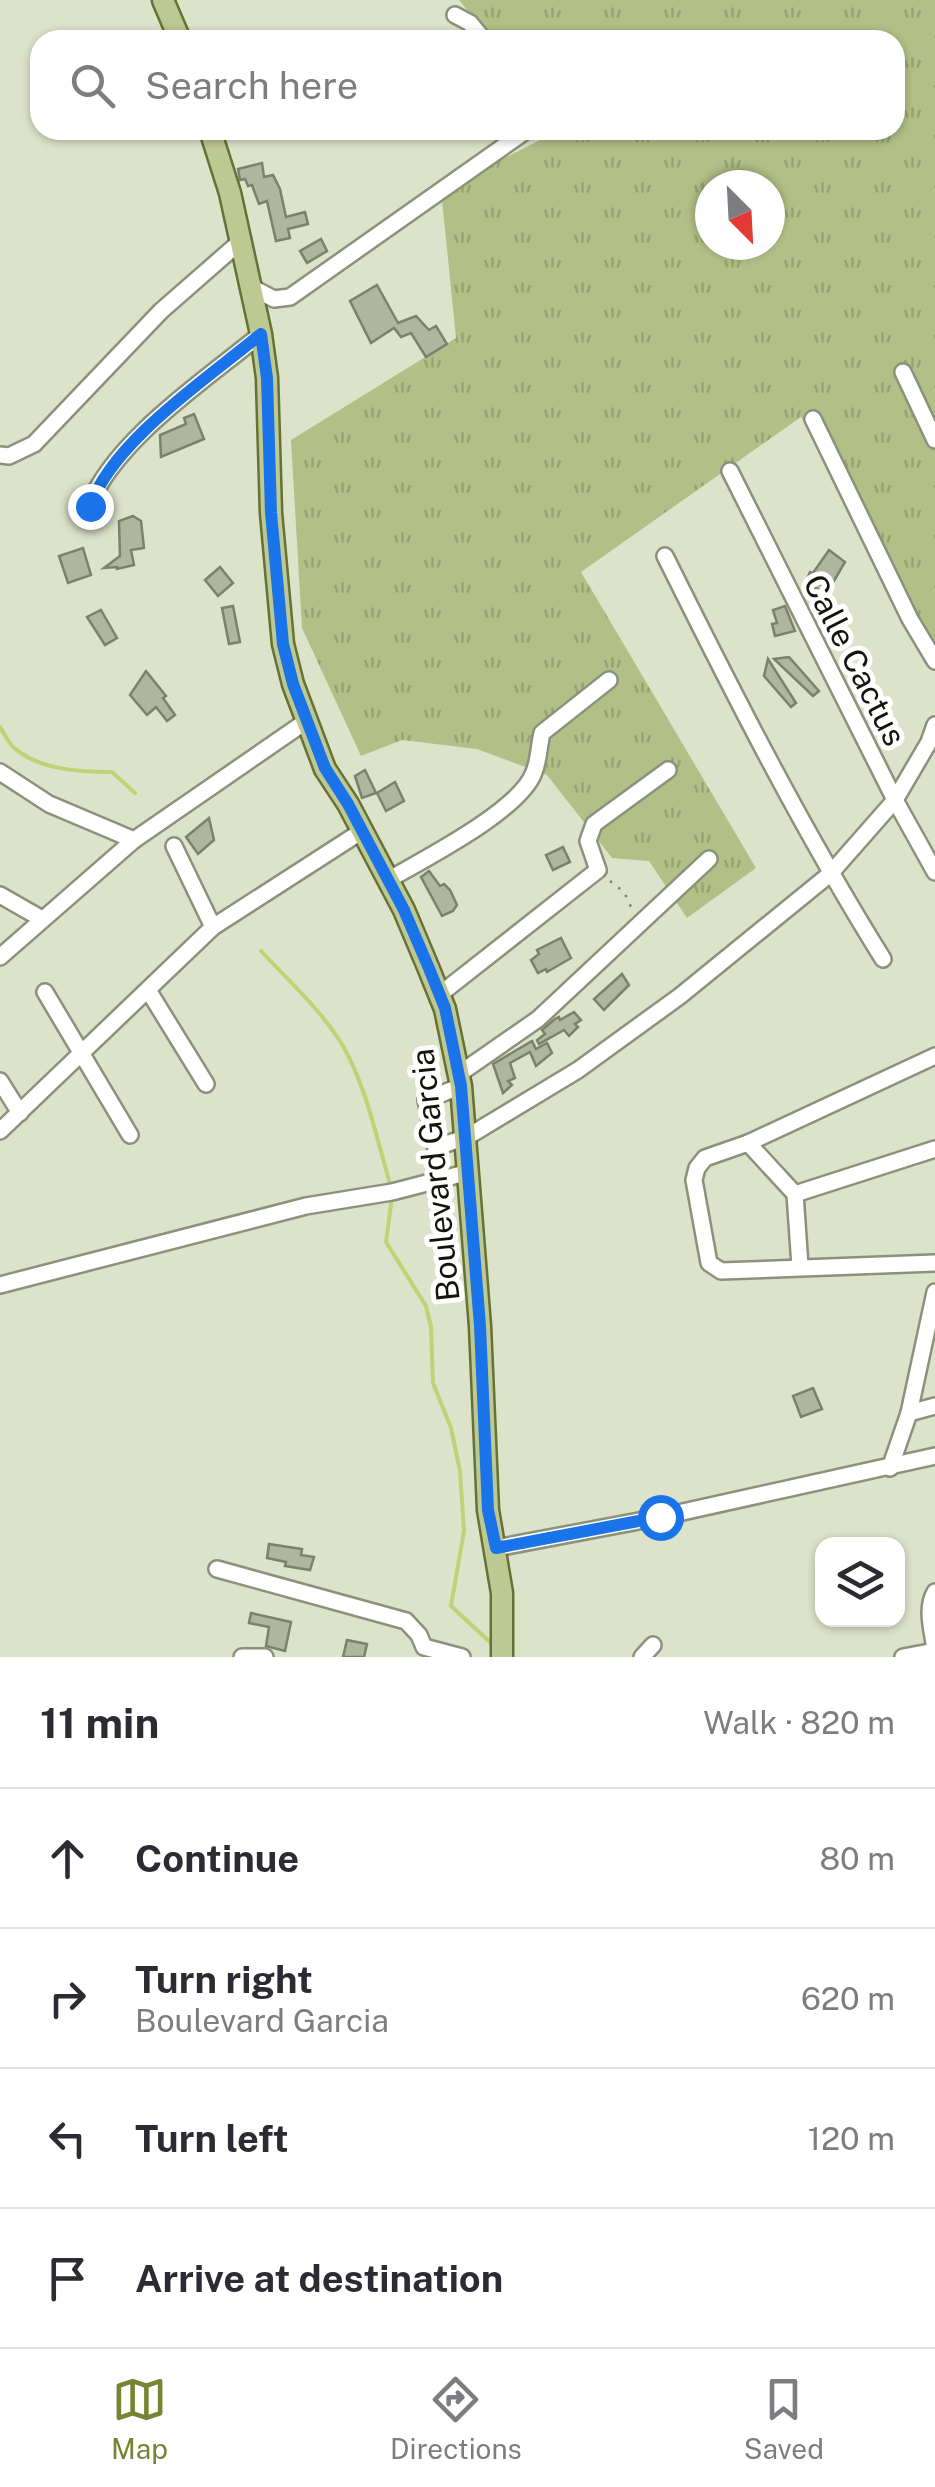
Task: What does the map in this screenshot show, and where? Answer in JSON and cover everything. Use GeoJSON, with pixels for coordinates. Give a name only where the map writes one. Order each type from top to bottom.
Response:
{"type":"FeatureCollection","features":[{"type":"Feature","properties":{"kind":"main road"},"geometry":{"type":"LineString","coordinates":[[163,0],[176,30]]}},
{"type":"Feature","properties":{"kind":"main road","name":"Boulevard Garcia"},"geometry":{"type":"LineString","coordinates":[[213,140],[230,193],[261,334],[283,644],[305,722],[325,768],[388,880],[440,995],[460,1080],[480,1326],[488,1510],[502,1593],[502,1657]]}},
{"type":"Feature","properties":{"kind":"street"},"geometry":{"type":"LineString","coordinates":[[454,15],[475,30]]}},
{"type":"Feature","properties":{"kind":"street"},"geometry":{"type":"LineString","coordinates":[[251,288],[274,299],[290,297],[513,140]]}},
{"type":"Feature","properties":{"kind":"street"},"geometry":{"type":"LineString","coordinates":[[0,455],[9,456],[34,444],[162,311],[240,241]]}},
{"type":"Feature","properties":{"kind":"street"},"geometry":{"type":"LineString","coordinates":[[90,506],[108,469],[146,429],[261,334]]}},
{"type":"Feature","properties":{"kind":"street"},"geometry":{"type":"LineString","coordinates":[[903,372],[935,440]]}},
{"type":"Feature","properties":{"kind":"street"},"geometry":{"type":"LineString","coordinates":[[813,420],[910,619],[935,661]]}},
{"type":"Feature","properties":{"kind":"street","name":"Calle Cactus"},"geometry":{"type":"LineString","coordinates":[[730,471],[935,872]]}},
{"type":"Feature","properties":{"kind":"street"},"geometry":{"type":"LineString","coordinates":[[665,556],[754,736],[830,874],[883,960]]}},
{"type":"Feature","properties":{"kind":"street"},"geometry":{"type":"LineString","coordinates":[[388,880],[469,832],[518,797],[534,774],[542,733],[609,680]]}},
{"type":"Feature","properties":{"kind":"street"},"geometry":{"type":"LineString","coordinates":[[0,956],[134,840],[305,722]]}},
{"type":"Feature","properties":{"kind":"street"},"geometry":{"type":"LineString","coordinates":[[438,1147],[467,1137],[578,1070],[680,996],[830,874],[895,800],[935,724]]}},
{"type":"Feature","properties":{"kind":"street"},"geometry":{"type":"LineString","coordinates":[[440,995],[598,870],[588,841],[594,824],[668,770]]}},
{"type":"Feature","properties":{"kind":"street"},"geometry":{"type":"LineString","coordinates":[[0,772],[49,804],[134,840]]}},
{"type":"Feature","properties":{"kind":"street"},"geometry":{"type":"LineString","coordinates":[[0,1131],[213,928],[362,831]]}},
{"type":"Feature","properties":{"kind":"street"},"geometry":{"type":"LineString","coordinates":[[174,846],[213,928]]}},
{"type":"Feature","properties":{"kind":"street"},"geometry":{"type":"LineString","coordinates":[[442,1179],[426,1100],[460,1080],[538,1019],[709,858]]}},
{"type":"Feature","properties":{"kind":"street"},"geometry":{"type":"LineString","coordinates":[[0,895],[42,919]]}},
{"type":"Feature","properties":{"kind":"street"},"geometry":{"type":"LineString","coordinates":[[148,990],[206,1084]]}},
{"type":"Feature","properties":{"kind":"street"},"geometry":{"type":"LineString","coordinates":[[45,992],[130,1135]]}},
{"type":"Feature","properties":{"kind":"street"},"geometry":{"type":"LineString","coordinates":[[935,1056],[705,1158],[694,1180],[709,1263],[721,1271],[935,1264]]}},
{"type":"Feature","properties":{"kind":"street"},"geometry":{"type":"LineString","coordinates":[[0,1081],[20,1112]]}},
{"type":"Feature","properties":{"kind":"street"},"geometry":{"type":"LineString","coordinates":[[748,1142],[795,1194],[800,1266]]}},
{"type":"Feature","properties":{"kind":"street"},"geometry":{"type":"LineString","coordinates":[[795,1194],[935,1149]]}},
{"type":"Feature","properties":{"kind":"street"},"geometry":{"type":"LineString","coordinates":[[0,1285],[272,1214],[392,1192],[468,1172]]}},
{"type":"Feature","properties":{"kind":"street"},"geometry":{"type":"LineString","coordinates":[[890,1468],[909,1414],[934,1300]]}},
{"type":"Feature","properties":{"kind":"street"},"geometry":{"type":"LineString","coordinates":[[909,1414],[935,1406]]}},
{"type":"Feature","properties":{"kind":"street"},"geometry":{"type":"LineString","coordinates":[[496,1548],[660,1517],[935,1456]]}},
{"type":"Feature","properties":{"kind":"street"},"geometry":{"type":"LineString","coordinates":[[217,1569],[406,1621],[419,1634],[422,1652],[462,1657]]}},
{"type":"Feature","properties":{"kind":"street"},"geometry":{"type":"LineString","coordinates":[[903,1657],[935,1651],[930,1600],[935,1592]]}},
{"type":"Feature","properties":{"kind":"street"},"geometry":{"type":"LineString","coordinates":[[242,1657],[265,1657]]}},
{"type":"Feature","properties":{"kind":"path"},"geometry":{"type":"LineString","coordinates":[[598,870],[629,900],[635,929]]}},
{"type":"Feature","properties":{"kind":"green space"},"geometry":{"type":"Polygon","coordinates":[[[459,0],[935,0],[935,665],[801,417],[581,572],[756,868],[687,918],[649,861],[612,858],[547,775],[477,749],[402,740],[361,756],[302,628],[291,440],[456,338],[441,190],[540,140],[905,140],[905,30],[483,30],[459,0]]]}},
{"type":"Feature","properties":{"kind":"building"},"geometry":{"type":"Polygon","coordinates":[[[262,163],[264,177],[273,175],[280,189],[286,217],[305,212],[308,224],[288,229],[290,238],[276,241],[267,201],[259,204],[252,185],[240,180],[238,169],[262,163]]]}},
{"type":"Feature","properties":{"kind":"building"},"geometry":{"type":"Polygon","coordinates":[[[321,239],[327,251],[307,263],[300,251],[321,239]]]}},
{"type":"Feature","properties":{"kind":"building"},"geometry":{"type":"Polygon","coordinates":[[[377,285],[398,323],[416,316],[429,330],[436,326],[447,344],[426,357],[411,333],[401,337],[394,328],[371,343],[350,301],[377,285]]]}},
{"type":"Feature","properties":{"kind":"building"},"geometry":{"type":"Polygon","coordinates":[[[194,414],[204,439],[161,457],[160,435],[186,424],[184,418],[194,414]]]}},
{"type":"Feature","properties":{"kind":"building"},"geometry":{"type":"Polygon","coordinates":[[[133,516],[141,521],[144,548],[131,550],[134,565],[104,568],[120,556],[119,521],[133,516]]]}},
{"type":"Feature","properties":{"kind":"building"},"geometry":{"type":"Polygon","coordinates":[[[83,548],[91,575],[68,583],[59,556],[83,548]]]}},
{"type":"Feature","properties":{"kind":"building"},"geometry":{"type":"Polygon","coordinates":[[[829,550],[845,562],[827,593],[805,584],[829,550]]]}},
{"type":"Feature","properties":{"kind":"building"},"geometry":{"type":"Polygon","coordinates":[[[220,567],[233,583],[218,596],[205,580],[220,567]]]}},
{"type":"Feature","properties":{"kind":"building"},"geometry":{"type":"Polygon","coordinates":[[[233,606],[240,642],[229,644],[222,608],[233,606]]]}},
{"type":"Feature","properties":{"kind":"building"},"geometry":{"type":"Polygon","coordinates":[[[785,606],[795,631],[775,636],[773,610],[785,606]]]}},
{"type":"Feature","properties":{"kind":"building"},"geometry":{"type":"Polygon","coordinates":[[[101,610],[117,638],[105,645],[87,617],[101,610]]]}},
{"type":"Feature","properties":{"kind":"building"},"geometry":{"type":"Polygon","coordinates":[[[789,657],[819,691],[813,696],[774,659],[789,657]]]}},
{"type":"Feature","properties":{"kind":"building"},"geometry":{"type":"Polygon","coordinates":[[[768,659],[796,703],[791,707],[764,676],[768,659]]]}},
{"type":"Feature","properties":{"kind":"building"},"geometry":{"type":"Polygon","coordinates":[[[146,671],[175,715],[167,721],[156,707],[147,715],[130,695],[146,671]]]}},
{"type":"Feature","properties":{"kind":"building"},"geometry":{"type":"Polygon","coordinates":[[[365,770],[376,793],[362,798],[355,776],[365,770]]]}},
{"type":"Feature","properties":{"kind":"building"},"geometry":{"type":"Polygon","coordinates":[[[395,782],[404,801],[386,811],[377,793],[395,782]]]}},
{"type":"Feature","properties":{"kind":"building"},"geometry":{"type":"Polygon","coordinates":[[[209,818],[214,840],[198,854],[186,837],[209,818]]]}},
{"type":"Feature","properties":{"kind":"building"},"geometry":{"type":"Polygon","coordinates":[[[563,847],[570,862],[553,870],[546,855],[563,847]]]}},
{"type":"Feature","properties":{"kind":"building"},"geometry":{"type":"Polygon","coordinates":[[[429,871],[440,886],[444,884],[450,890],[457,905],[442,916],[421,877],[429,871]]]}},
{"type":"Feature","properties":{"kind":"building"},"geometry":{"type":"Polygon","coordinates":[[[561,938],[571,958],[538,973],[531,960],[539,954],[537,950],[561,938]]]}},
{"type":"Feature","properties":{"kind":"building"},"geometry":{"type":"Polygon","coordinates":[[[622,974],[629,985],[604,1010],[594,999],[622,974]]]}},
{"type":"Feature","properties":{"kind":"building"},"geometry":{"type":"Polygon","coordinates":[[[574,1012],[581,1020],[569,1036],[564,1030],[539,1044],[537,1040],[545,1034],[542,1030],[555,1019],[574,1012]]]}},
{"type":"Feature","properties":{"kind":"building"},"geometry":{"type":"Polygon","coordinates":[[[532,1041],[536,1049],[547,1043],[552,1053],[536,1066],[530,1052],[510,1063],[515,1078],[508,1081],[512,1085],[503,1093],[493,1064],[532,1041]]]}},
{"type":"Feature","properties":{"kind":"building"},"geometry":{"type":"Polygon","coordinates":[[[813,1388],[822,1409],[801,1417],[793,1396],[813,1388]]]}},
{"type":"Feature","properties":{"kind":"building"},"geometry":{"type":"Polygon","coordinates":[[[269,1544],[302,1549],[301,1555],[314,1557],[310,1570],[267,1558],[269,1544]]]}},
{"type":"Feature","properties":{"kind":"building"},"geometry":{"type":"Polygon","coordinates":[[[251,1613],[291,1622],[285,1651],[266,1646],[269,1627],[249,1623],[251,1613]]]}},
{"type":"Feature","properties":{"kind":"building"},"geometry":{"type":"Polygon","coordinates":[[[347,1640],[367,1644],[364,1657],[343,1657],[347,1640]]]}},
{"type":"Feature","properties":{"kind":"waterway"},"geometry":{"type":"LineString","coordinates":[[0,727],[13,747],[35,761],[74,770],[112,772],[135,793]]}},
{"type":"Feature","properties":{"kind":"waterway"},"geometry":{"type":"LineString","coordinates":[[261,951],[315,1008],[343,1046],[365,1097],[391,1187]]}},
{"type":"Feature","properties":{"kind":"waterway"},"geometry":{"type":"LineString","coordinates":[[392,1197],[386,1242],[426,1306],[431,1327],[433,1383],[451,1428],[460,1471],[464,1531],[451,1606],[492,1644]]}},
{"type":"Feature","properties":{"kind":"route"},"geometry":{"type":"LineString","coordinates":[[90,506],[108,469],[146,429],[261,334],[267,378],[271,513],[283,644],[293,684],[325,768],[404,910],[428,966],[445,1008],[461,1086],[480,1326],[488,1510],[496,1548],[660,1517]]}}]}
